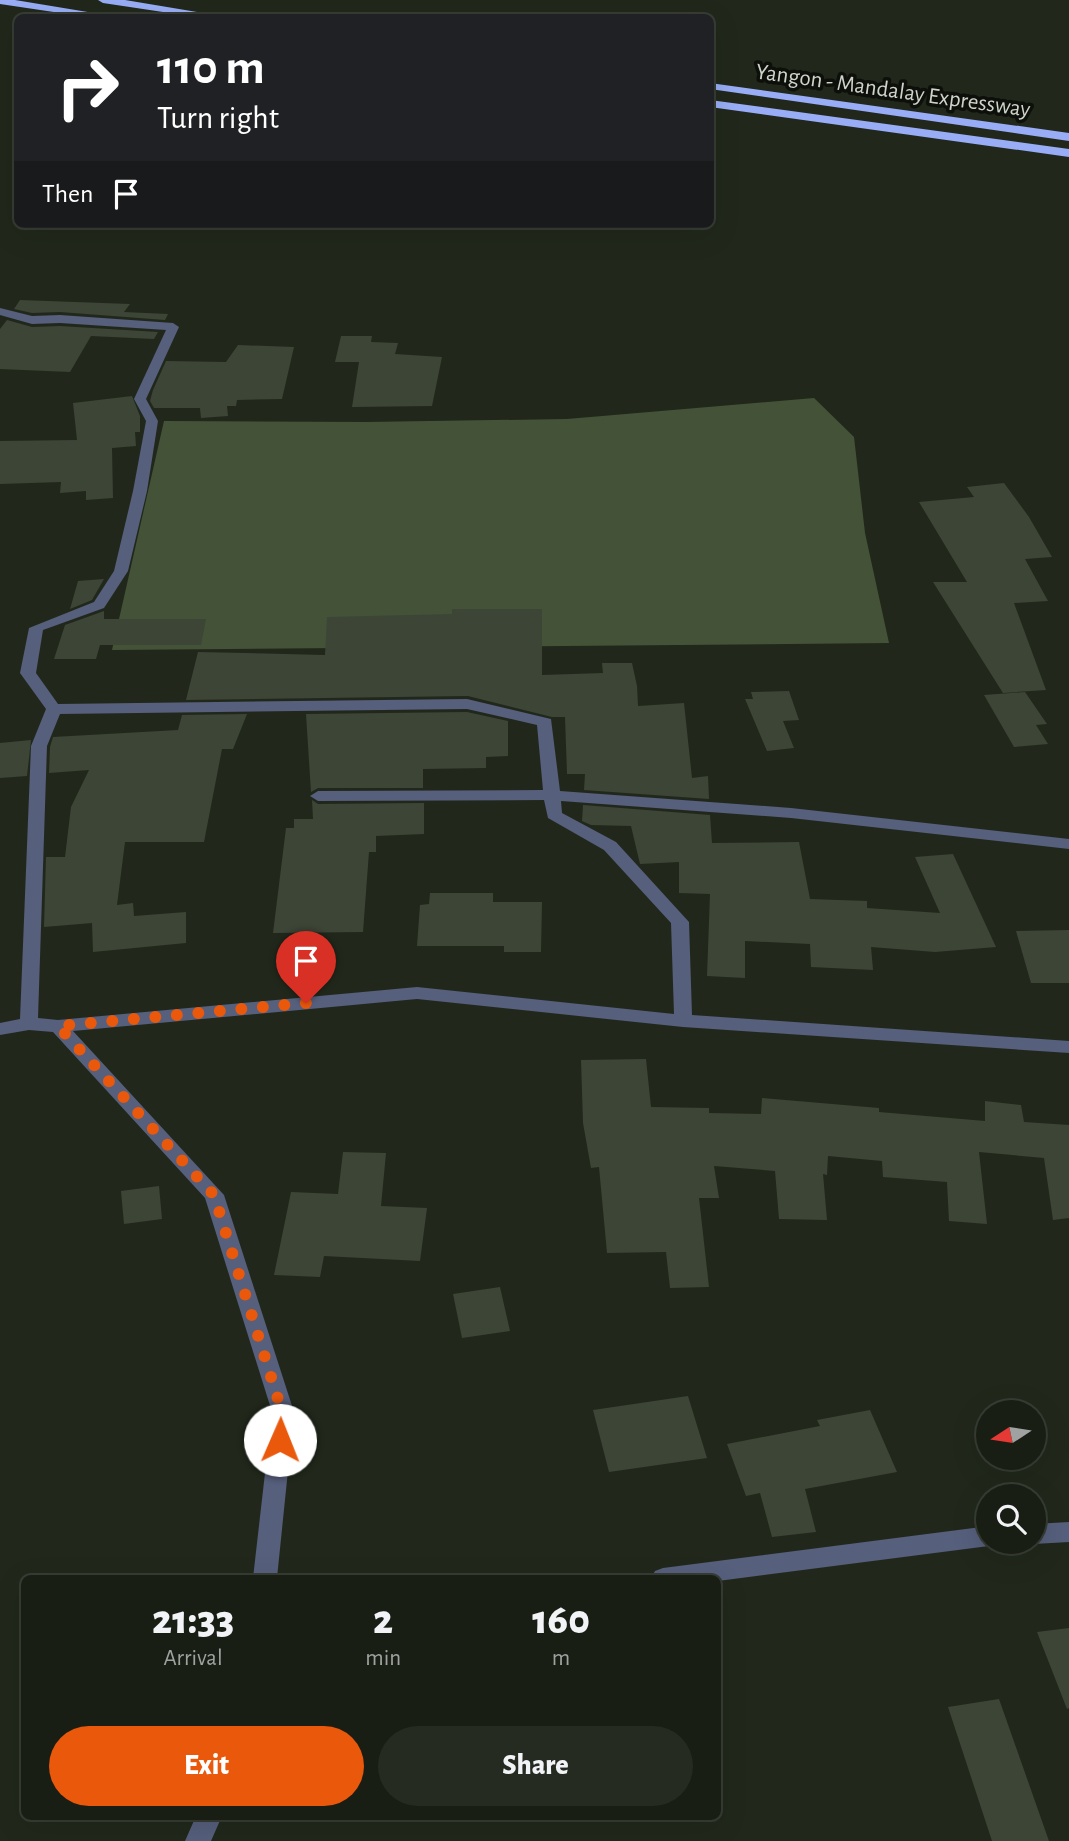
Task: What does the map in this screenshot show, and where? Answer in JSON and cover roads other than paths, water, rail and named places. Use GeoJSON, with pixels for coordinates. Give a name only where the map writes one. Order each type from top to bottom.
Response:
{"type":"FeatureCollection","features":[{"type":"Feature","properties":{"kind":"highway"},"geometry":{"type":"LineString","coordinates":[[103,0],[200,14]]}},
{"type":"Feature","properties":{"kind":"highway"},"geometry":{"type":"LineString","coordinates":[[0,1],[91,14]]}},
{"type":"Feature","properties":{"kind":"highway","name":"Yangon - Mandalay Expressway"},"geometry":{"type":"LineString","coordinates":[[714,87],[1069,137]]}},
{"type":"Feature","properties":{"kind":"highway","name":"Yangon - Mandalay Expressway"},"geometry":{"type":"LineString","coordinates":[[714,104],[1069,153]]}},
{"type":"Feature","properties":{"kind":"street"},"geometry":{"type":"LineString","coordinates":[[0,311],[33,320],[60,319],[173,327],[141,399],[152,421],[140,491],[121,571],[99,605],[36,628],[28,673],[54,709]]}},
{"type":"Feature","properties":{"kind":"street"},"geometry":{"type":"LineString","coordinates":[[54,709],[467,704],[545,722],[554,815],[610,846],[680,922],[682,1021]]}},
{"type":"Feature","properties":{"kind":"street"},"geometry":{"type":"LineString","coordinates":[[29,1024],[39,746],[54,709]]}},
{"type":"Feature","properties":{"kind":"street"},"geometry":{"type":"LineString","coordinates":[[318,796],[552,795],[791,813],[1069,844]]}},
{"type":"Feature","properties":{"kind":"street"},"geometry":{"type":"LineString","coordinates":[[0,1029],[29,1024],[58,1026],[417,993],[682,1021],[1069,1047]]}},
{"type":"Feature","properties":{"kind":"street"},"geometry":{"type":"LineString","coordinates":[[58,1026],[214,1195],[282,1412],[265,1575]]}},
{"type":"Feature","properties":{"kind":"street"},"geometry":{"type":"LineString","coordinates":[[1046,1533],[1069,1532]]}},
{"type":"Feature","properties":{"kind":"street"},"geometry":{"type":"LineString","coordinates":[[686,1575],[976,1538]]}},
{"type":"Feature","properties":{"kind":"street"},"geometry":{"type":"LineString","coordinates":[[198,1841],[207,1820]]}}]}
